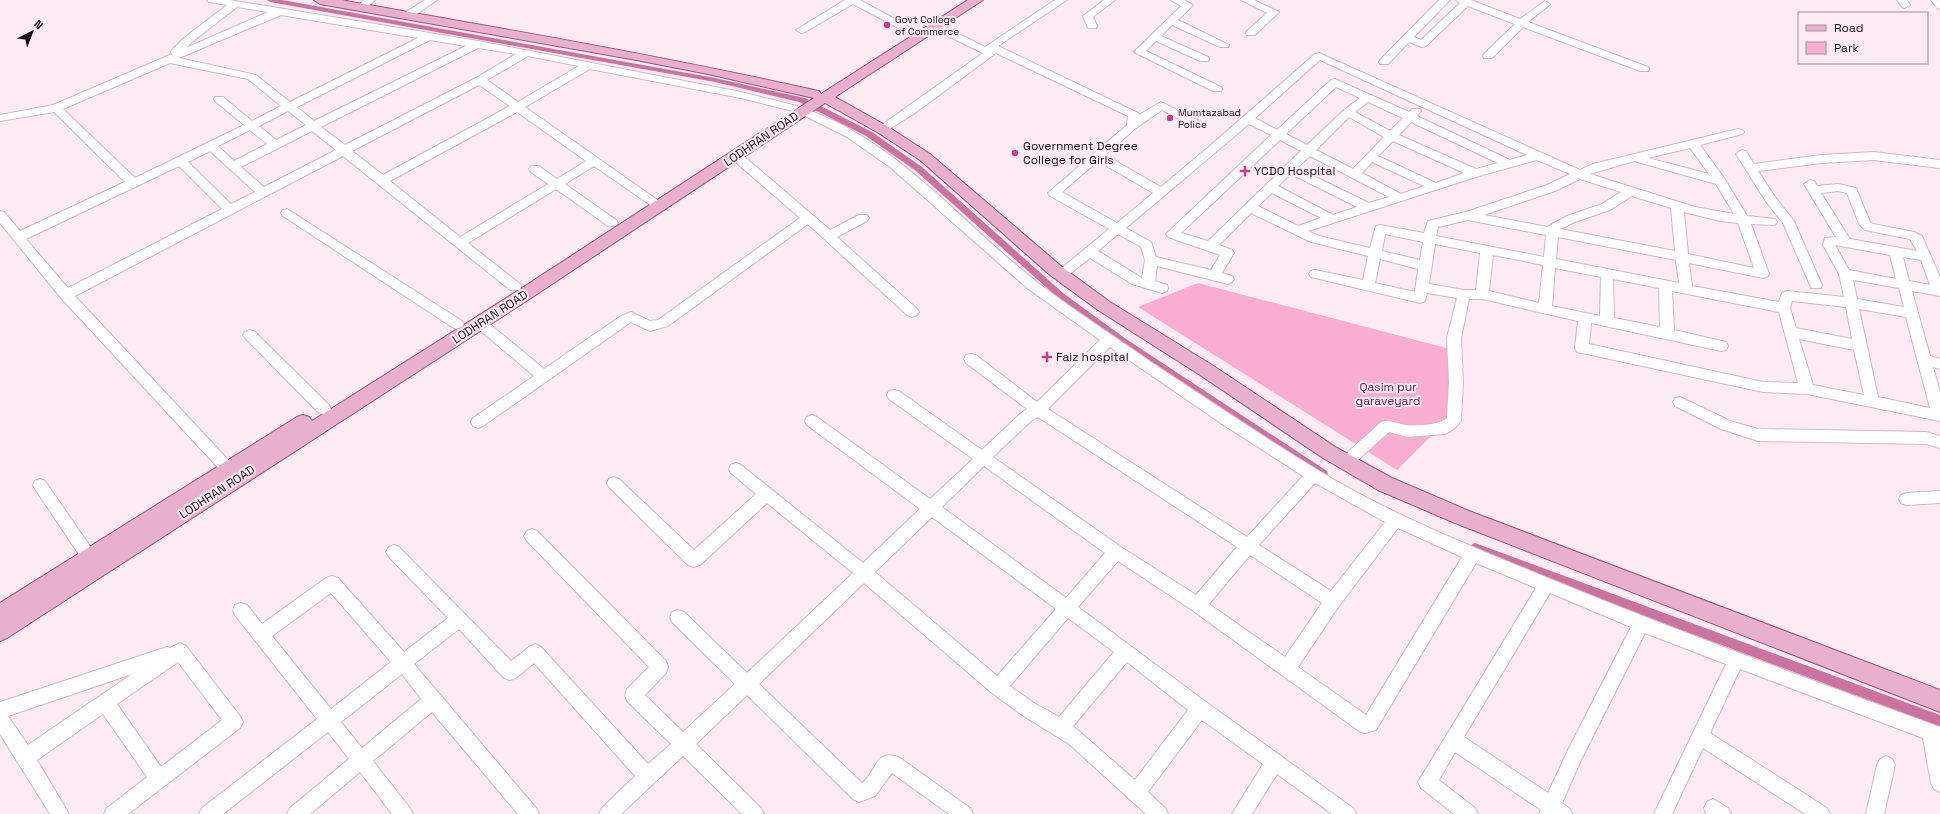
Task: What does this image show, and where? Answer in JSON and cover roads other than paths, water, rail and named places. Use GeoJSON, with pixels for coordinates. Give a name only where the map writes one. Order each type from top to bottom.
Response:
{"type":"FeatureCollection","features":[{"type":"Feature","properties":{"kind":"main road"},"geometry":{"type":"LineString","coordinates":[[320,0],[366,4],[407,16],[708,70],[811,101],[882,129],[925,157],[1061,275],[1104,306],[1206,370],[1330,453],[1385,484],[1456,514],[1940,701]]}},
{"type":"Feature","properties":{"kind":"main road","name":"LODHRAN ROAD"},"geometry":{"type":"LineString","coordinates":[[0,614],[458,324],[612,223],[655,202],[736,156],[811,101],[912,31],[932,24],[963,0]]}},
{"type":"Feature","properties":{"kind":"main road","name":"LODHRAN ROAD"},"geometry":{"type":"LineString","coordinates":[[0,631],[480,323],[655,202],[811,101],[932,24],[977,0]]}},
{"type":"Feature","properties":{"kind":"street"},"geometry":{"type":"LineString","coordinates":[[212,0],[478,44],[741,95],[811,101],[851,135],[894,164],[1032,285],[1227,420],[1313,475],[1395,520],[1472,555],[1641,624],[1935,735],[1940,783]]}},
{"type":"Feature","properties":{"kind":"street"},"geometry":{"type":"LineString","coordinates":[[407,16],[432,0]]}},
{"type":"Feature","properties":{"kind":"street"},"geometry":{"type":"LineString","coordinates":[[993,51],[990,46],[1062,0]]}},
{"type":"Feature","properties":{"kind":"street"},"geometry":{"type":"LineString","coordinates":[[1092,26],[1088,16],[1110,0]]}},
{"type":"Feature","properties":{"kind":"street"},"geometry":{"type":"LineString","coordinates":[[1176,0],[1192,3]]}},
{"type":"Feature","properties":{"kind":"street"},"geometry":{"type":"LineString","coordinates":[[1246,0],[1274,12],[1251,33]]}},
{"type":"Feature","properties":{"kind":"street"},"geometry":{"type":"LineString","coordinates":[[1384,62],[1445,0]]}},
{"type":"Feature","properties":{"kind":"street"},"geometry":{"type":"LineString","coordinates":[[1936,0],[1940,6]]}},
{"type":"Feature","properties":{"kind":"street"},"geometry":{"type":"LineString","coordinates":[[801,30],[858,1],[912,31]]}},
{"type":"Feature","properties":{"kind":"street"},"geometry":{"type":"LineString","coordinates":[[1408,38],[1422,44],[1464,1],[1644,69]]}},
{"type":"Feature","properties":{"kind":"street"},"geometry":{"type":"LineString","coordinates":[[1192,3],[1139,52],[1217,90]]}},
{"type":"Feature","properties":{"kind":"street"},"geometry":{"type":"LineString","coordinates":[[168,59],[188,40],[235,4]]}},
{"type":"Feature","properties":{"kind":"street"},"geometry":{"type":"LineString","coordinates":[[1488,56],[1521,23],[1545,4]]}},
{"type":"Feature","properties":{"kind":"street"},"geometry":{"type":"LineString","coordinates":[[0,118],[56,108],[278,12]]}},
{"type":"Feature","properties":{"kind":"street"},"geometry":{"type":"LineString","coordinates":[[1171,21],[1224,45]]}},
{"type":"Feature","properties":{"kind":"street"},"geometry":{"type":"LineString","coordinates":[[932,24],[1134,114],[1132,126]]}},
{"type":"Feature","properties":{"kind":"street"},"geometry":{"type":"LineString","coordinates":[[10,231],[133,183],[251,126],[430,36]]}},
{"type":"Feature","properties":{"kind":"street"},"geometry":{"type":"LineString","coordinates":[[1155,37],[1204,59]]}},
{"type":"Feature","properties":{"kind":"street"},"geometry":{"type":"LineString","coordinates":[[233,166],[478,44]]}},
{"type":"Feature","properties":{"kind":"street"},"geometry":{"type":"LineString","coordinates":[[882,129],[911,111],[993,51]]}},
{"type":"Feature","properties":{"kind":"street"},"geometry":{"type":"LineString","coordinates":[[66,295],[480,80],[526,53]]}},
{"type":"Feature","properties":{"kind":"street"},"geometry":{"type":"LineString","coordinates":[[1061,275],[1248,119],[1319,56],[1581,175],[1629,192],[1720,217],[1771,222]]}},
{"type":"Feature","properties":{"kind":"street"},"geometry":{"type":"LineString","coordinates":[[168,59],[252,77],[459,244],[515,287]]}},
{"type":"Feature","properties":{"kind":"street"},"geometry":{"type":"LineString","coordinates":[[381,181],[517,107],[589,65]]}},
{"type":"Feature","properties":{"kind":"street"},"geometry":{"type":"LineString","coordinates":[[480,80],[594,161],[655,202]]}},
{"type":"Feature","properties":{"kind":"street"},"geometry":{"type":"LineString","coordinates":[[1214,275],[1228,253],[1172,234],[1335,82],[1366,98],[1508,163]]}},
{"type":"Feature","properties":{"kind":"street"},"geometry":{"type":"LineString","coordinates":[[1210,246],[1348,112],[1366,98]]}},
{"type":"Feature","properties":{"kind":"street"},"geometry":{"type":"LineString","coordinates":[[219,99],[275,145]]}},
{"type":"Feature","properties":{"kind":"street"},"geometry":{"type":"LineString","coordinates":[[1354,174],[1423,104]]}},
{"type":"Feature","properties":{"kind":"street"},"geometry":{"type":"LineString","coordinates":[[1148,284],[1151,260],[1147,245],[1054,193],[1132,126],[1161,105],[1196,124]]}},
{"type":"Feature","properties":{"kind":"street"},"geometry":{"type":"LineString","coordinates":[[56,108],[133,183]]}},
{"type":"Feature","properties":{"kind":"street"},"geometry":{"type":"LineString","coordinates":[[1348,112],[1392,136],[1475,173]]}},
{"type":"Feature","properties":{"kind":"street"},"geometry":{"type":"LineString","coordinates":[[1248,119],[1400,198]]}},
{"type":"Feature","properties":{"kind":"street"},"geometry":{"type":"LineString","coordinates":[[1315,274],[1420,298],[1432,224],[1468,216],[1551,188],[1593,168],[1738,132]]}},
{"type":"Feature","properties":{"kind":"street"},"geometry":{"type":"LineString","coordinates":[[1468,216],[1763,274],[1743,219],[1720,181],[1693,144]]}},
{"type":"Feature","properties":{"kind":"street"},"geometry":{"type":"LineString","coordinates":[[210,146],[262,192]]}},
{"type":"Feature","properties":{"kind":"street"},"geometry":{"type":"LineString","coordinates":[[1742,154],[1771,200],[1788,221],[1816,285]]}},
{"type":"Feature","properties":{"kind":"street"},"geometry":{"type":"LineString","coordinates":[[736,156],[829,236],[912,312]]}},
{"type":"Feature","properties":{"kind":"street"},"geometry":{"type":"LineString","coordinates":[[1098,156],[1161,192]]}},
{"type":"Feature","properties":{"kind":"street"},"geometry":{"type":"LineString","coordinates":[[1297,230],[1475,173],[1537,156]]}},
{"type":"Feature","properties":{"kind":"street"},"geometry":{"type":"LineString","coordinates":[[1751,168],[1821,159],[1874,156],[1940,164]]}},
{"type":"Feature","properties":{"kind":"street"},"geometry":{"type":"LineString","coordinates":[[1371,157],[1435,187]]}},
{"type":"Feature","properties":{"kind":"street"},"geometry":{"type":"LineString","coordinates":[[1635,158],[1720,181]]}},
{"type":"Feature","properties":{"kind":"street"},"geometry":{"type":"LineString","coordinates":[[180,161],[229,209]]}},
{"type":"Feature","properties":{"kind":"street"},"geometry":{"type":"LineString","coordinates":[[459,244],[594,161]]}},
{"type":"Feature","properties":{"kind":"street"},"geometry":{"type":"LineString","coordinates":[[535,169],[612,223]]}},
{"type":"Feature","properties":{"kind":"street"},"geometry":{"type":"LineString","coordinates":[[1290,169],[1368,208]]}},
{"type":"Feature","properties":{"kind":"street"},"geometry":{"type":"LineString","coordinates":[[1845,242],[1811,186],[1839,187],[1852,191],[1865,224],[1875,229],[1914,236],[1918,239],[1940,291]]}},
{"type":"Feature","properties":{"kind":"street"},"geometry":{"type":"LineString","coordinates":[[1270,187],[1332,219]]}},
{"type":"Feature","properties":{"kind":"street"},"geometry":{"type":"LineString","coordinates":[[1545,309],[1553,228],[1571,219],[1606,207],[1629,192]]}},
{"type":"Feature","properties":{"kind":"street"},"geometry":{"type":"LineString","coordinates":[[1677,206],[1686,289]]}},
{"type":"Feature","properties":{"kind":"street"},"geometry":{"type":"LineString","coordinates":[[1250,207],[1315,239],[1425,266]]}},
{"type":"Feature","properties":{"kind":"street"},"geometry":{"type":"LineString","coordinates":[[287,213],[458,324]]}},
{"type":"Feature","properties":{"kind":"street"},"geometry":{"type":"LineString","coordinates":[[0,215],[10,231],[66,295],[228,469]]}},
{"type":"Feature","properties":{"kind":"street"},"geometry":{"type":"LineString","coordinates":[[478,422],[626,319],[631,318],[645,326],[654,327],[663,323],[808,218]]}},
{"type":"Feature","properties":{"kind":"street"},"geometry":{"type":"LineString","coordinates":[[829,236],[863,218]]}},
{"type":"Feature","properties":{"kind":"street"},"geometry":{"type":"LineString","coordinates":[[1368,286],[1380,229],[1784,308]]}},
{"type":"Feature","properties":{"kind":"street"},"geometry":{"type":"LineString","coordinates":[[1872,401],[1845,274],[1829,245],[1829,241],[1845,242],[1926,257]]}},
{"type":"Feature","properties":{"kind":"street"},"geometry":{"type":"LineString","coordinates":[[1482,294],[1487,250]]}},
{"type":"Feature","properties":{"kind":"street"},"geometry":{"type":"LineString","coordinates":[[1585,318],[1582,348],[1763,387],[1807,389],[1939,414],[1895,251]]}},
{"type":"Feature","properties":{"kind":"street"},"geometry":{"type":"LineString","coordinates":[[1089,252],[1136,281],[1162,288]]}},
{"type":"Feature","properties":{"kind":"street"},"geometry":{"type":"LineString","coordinates":[[1151,260],[1214,275],[1228,280]]}},
{"type":"Feature","properties":{"kind":"street"},"geometry":{"type":"LineString","coordinates":[[1606,323],[1607,273]]}},
{"type":"Feature","properties":{"kind":"street"},"geometry":{"type":"LineString","coordinates":[[1845,274],[1940,291]]}},
{"type":"Feature","properties":{"kind":"street"},"geometry":{"type":"LineString","coordinates":[[1665,285],[1667,332]]}},
{"type":"Feature","properties":{"kind":"street"},"geometry":{"type":"LineString","coordinates":[[1422,287],[1464,295],[1482,294],[1606,323],[1667,332],[1721,346]]}},
{"type":"Feature","properties":{"kind":"street"},"geometry":{"type":"LineString","coordinates":[[1350,464],[1354,456],[1386,426],[1407,431],[1445,428],[1454,420],[1456,382],[1454,338],[1464,295]]}},
{"type":"Feature","properties":{"kind":"street"},"geometry":{"type":"LineString","coordinates":[[1807,389],[1784,308],[1787,296],[1852,303],[1912,313]]}},
{"type":"Feature","properties":{"kind":"street"},"geometry":{"type":"LineString","coordinates":[[480,323],[544,376]]}},
{"type":"Feature","properties":{"kind":"street"},"geometry":{"type":"LineString","coordinates":[[1791,332],[1861,346]]}},
{"type":"Feature","properties":{"kind":"street"},"geometry":{"type":"LineString","coordinates":[[250,335],[324,409]]}},
{"type":"Feature","properties":{"kind":"street"},"geometry":{"type":"LineString","coordinates":[[610,813],[748,685],[863,572],[1026,417],[1038,410],[1109,339]]}},
{"type":"Feature","properties":{"kind":"street"},"geometry":{"type":"LineString","coordinates":[[971,359],[1038,410],[1333,601]]}},
{"type":"Feature","properties":{"kind":"street"},"geometry":{"type":"LineString","coordinates":[[1924,360],[1940,364]]}},
{"type":"Feature","properties":{"kind":"street"},"geometry":{"type":"LineString","coordinates":[[894,395],[1116,552],[1198,605],[1365,725],[1370,724],[1472,555]]}},
{"type":"Feature","properties":{"kind":"street"},"geometry":{"type":"LineString","coordinates":[[1680,402],[1726,425],[1758,436],[1926,438],[1940,442]]}},
{"type":"Feature","properties":{"kind":"street"},"geometry":{"type":"LineString","coordinates":[[812,421],[1126,651],[1200,708],[1347,814]]}},
{"type":"Feature","properties":{"kind":"street"},"geometry":{"type":"LineString","coordinates":[[736,469],[863,572],[998,687],[1028,709],[1075,738],[1159,814]]}},
{"type":"Feature","properties":{"kind":"street"},"geometry":{"type":"LineString","coordinates":[[1198,605],[1248,546],[1313,475]]}},
{"type":"Feature","properties":{"kind":"street"},"geometry":{"type":"LineString","coordinates":[[614,483],[694,560],[766,494]]}},
{"type":"Feature","properties":{"kind":"street"},"geometry":{"type":"LineString","coordinates":[[40,485],[89,557]]}},
{"type":"Feature","properties":{"kind":"street"},"geometry":{"type":"LineString","coordinates":[[1906,499],[1940,498]]}},
{"type":"Feature","properties":{"kind":"street"},"geometry":{"type":"LineString","coordinates":[[1287,668],[1333,601],[1395,520]]}},
{"type":"Feature","properties":{"kind":"street"},"geometry":{"type":"LineString","coordinates":[[532,536],[660,667],[634,695],[755,814]]}},
{"type":"Feature","properties":{"kind":"street"},"geometry":{"type":"LineString","coordinates":[[394,552],[510,672],[535,652],[648,777]]}},
{"type":"Feature","properties":{"kind":"street"},"geometry":{"type":"LineString","coordinates":[[998,687],[1116,552]]}},
{"type":"Feature","properties":{"kind":"street"},"geometry":{"type":"LineString","coordinates":[[261,635],[332,583],[403,663],[530,814]]}},
{"type":"Feature","properties":{"kind":"street"},"geometry":{"type":"LineString","coordinates":[[1469,814],[1427,782],[1546,585]]}},
{"type":"Feature","properties":{"kind":"street"},"geometry":{"type":"LineString","coordinates":[[241,610],[329,721],[362,759],[404,814]]}},
{"type":"Feature","properties":{"kind":"street"},"geometry":{"type":"LineString","coordinates":[[678,617],[859,793],[869,790],[888,763],[894,764],[964,814]]}},
{"type":"Feature","properties":{"kind":"street"},"geometry":{"type":"LineString","coordinates":[[208,814],[460,619]]}},
{"type":"Feature","properties":{"kind":"street"},"geometry":{"type":"LineString","coordinates":[[1453,740],[1554,811],[1576,752],[1641,624]]}},
{"type":"Feature","properties":{"kind":"street"},"geometry":{"type":"LineString","coordinates":[[26,757],[180,651]]}},
{"type":"Feature","properties":{"kind":"street"},"geometry":{"type":"LineString","coordinates":[[0,710],[180,651]]}},
{"type":"Feature","properties":{"kind":"street"},"geometry":{"type":"LineString","coordinates":[[113,814],[234,722],[180,651]]}},
{"type":"Feature","properties":{"kind":"street"},"geometry":{"type":"LineString","coordinates":[[1060,728],[1126,651]]}},
{"type":"Feature","properties":{"kind":"street"},"geometry":{"type":"LineString","coordinates":[[1663,814],[1736,660]]}},
{"type":"Feature","properties":{"kind":"street"},"geometry":{"type":"LineString","coordinates":[[296,814],[434,700]]}},
{"type":"Feature","properties":{"kind":"street"},"geometry":{"type":"LineString","coordinates":[[106,703],[159,779]]}},
{"type":"Feature","properties":{"kind":"street"},"geometry":{"type":"LineString","coordinates":[[1136,794],[1200,708]]}},
{"type":"Feature","properties":{"kind":"street"},"geometry":{"type":"LineString","coordinates":[[0,719],[26,757],[60,814]]}},
{"type":"Feature","properties":{"kind":"street"},"geometry":{"type":"LineString","coordinates":[[1700,736],[1821,814]]}},
{"type":"Feature","properties":{"kind":"street"},"geometry":{"type":"LineString","coordinates":[[1241,814],[1275,761]]}},
{"type":"Feature","properties":{"kind":"street"},"geometry":{"type":"LineString","coordinates":[[1875,814],[1886,765]]}},
{"type":"Feature","properties":{"kind":"waterway"},"geometry":{"type":"LineString","coordinates":[[270,0],[715,80],[802,100],[869,134],[919,169],[1060,295],[1123,342],[1323,474]]}},
{"type":"Feature","properties":{"kind":"waterway"},"geometry":{"type":"LineString","coordinates":[[1475,548],[1940,721]]}},
{"type":"Feature","properties":{"kind":"place","name":"Govt College of Commerce"},"geometry":{"type":"Point","coordinates":[887,25]}},
{"type":"Feature","properties":{"kind":"place","name":"Mumtazabad Police"},"geometry":{"type":"Point","coordinates":[1170,118]}},
{"type":"Feature","properties":{"kind":"place","name":"Government Degree College for Girls"},"geometry":{"type":"Point","coordinates":[1015,153]}},
{"type":"Feature","properties":{"kind":"place","name":"YCDO Hospital"},"geometry":{"type":"Point","coordinates":[1245,171]}},
{"type":"Feature","properties":{"kind":"place","name":"Faiz hospital"},"geometry":{"type":"Point","coordinates":[1047,357]}},
{"type":"Feature","properties":{"kind":"park label","name":"Qasim pur garaveyard"},"geometry":{"type":"Point","coordinates":[1388,394]}}]}
